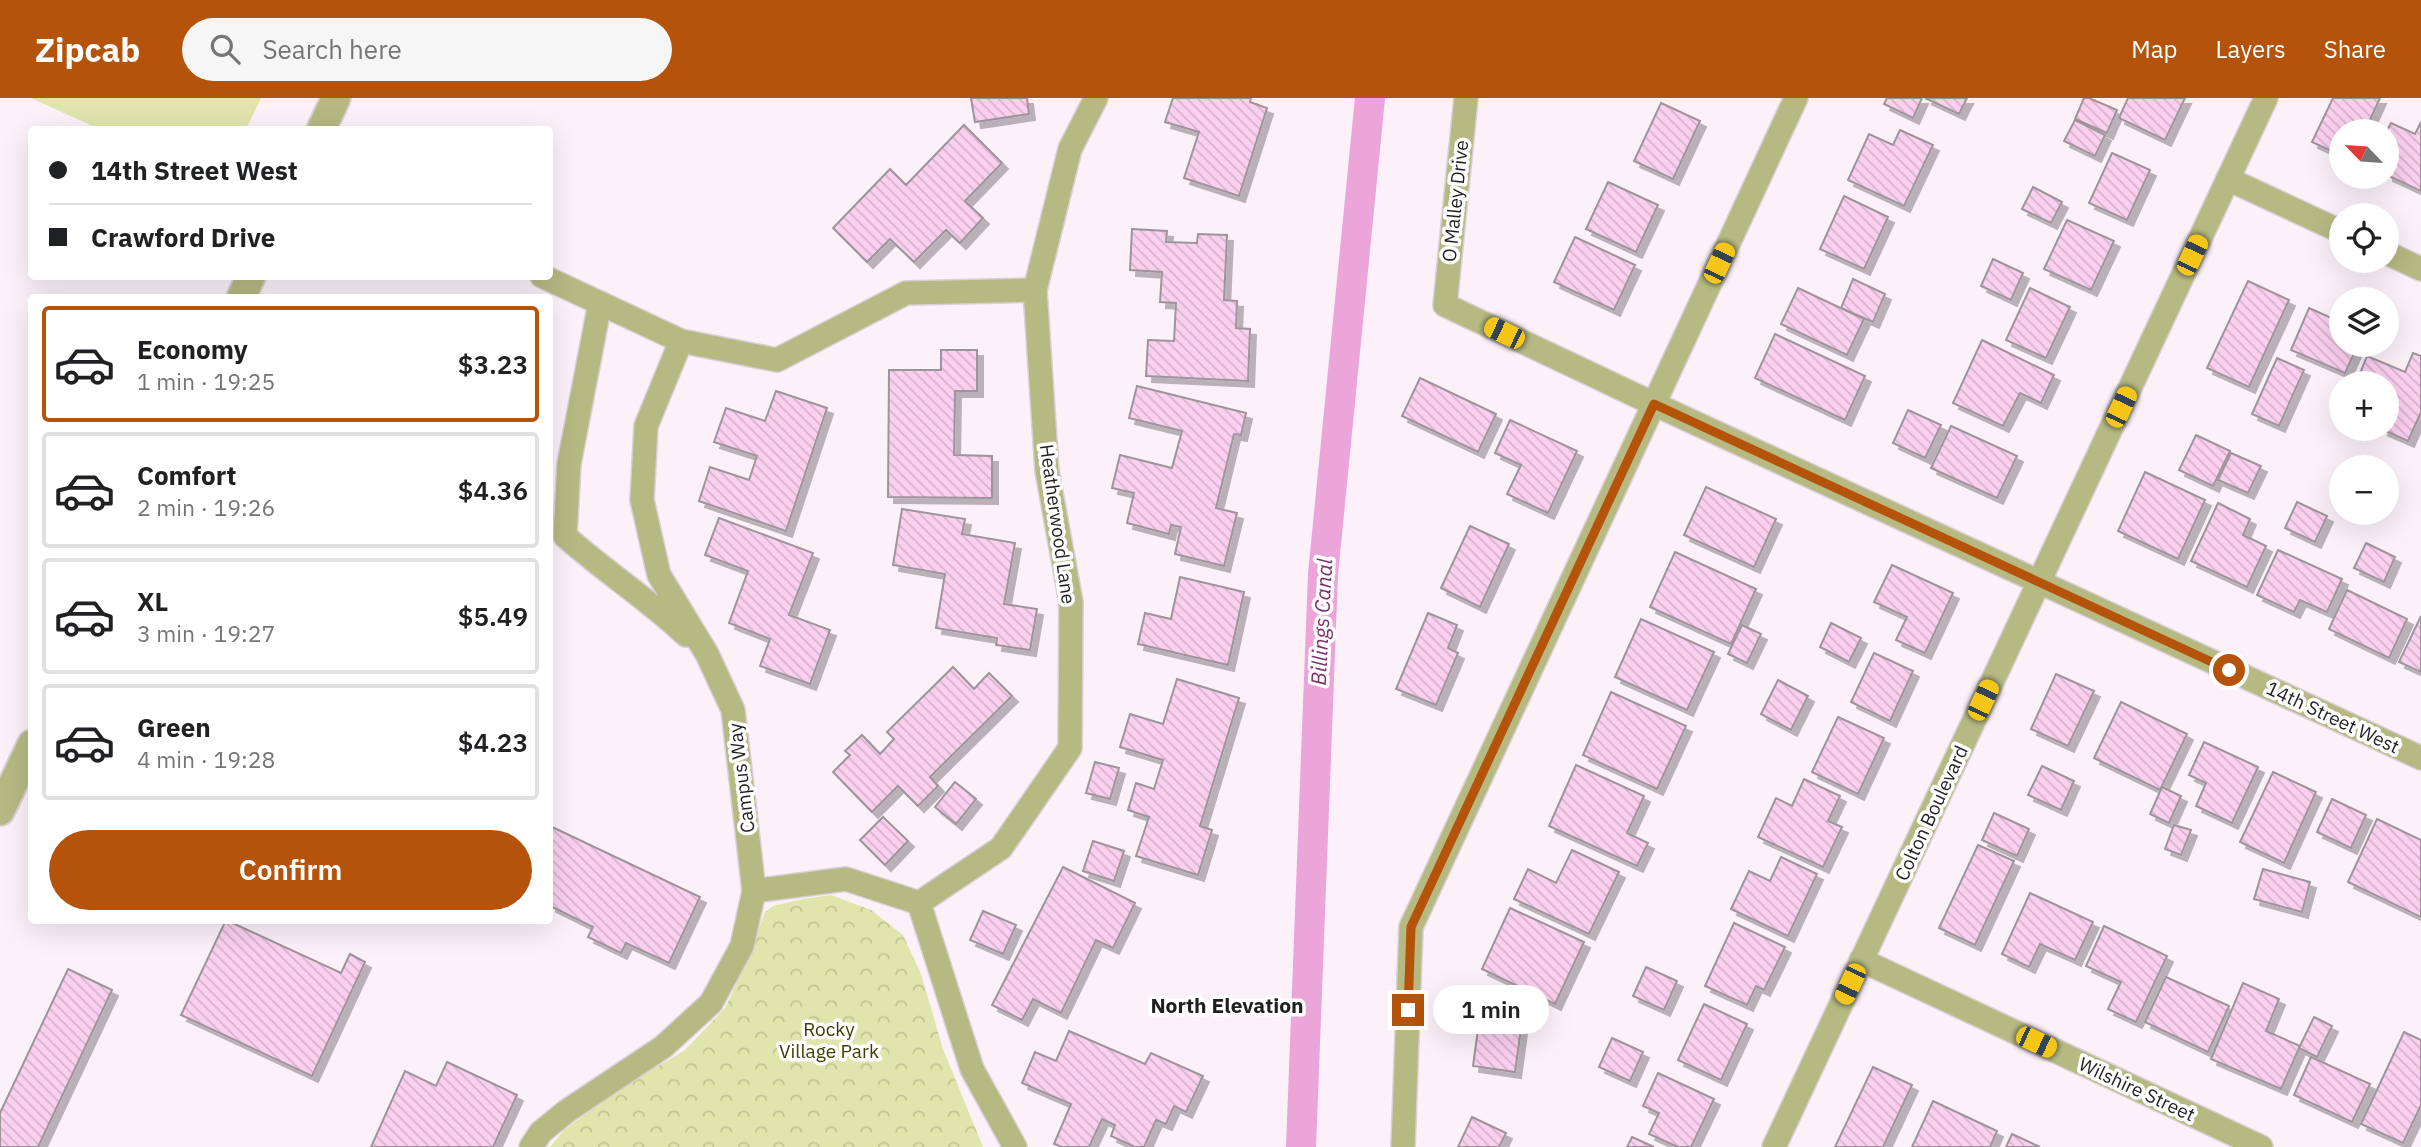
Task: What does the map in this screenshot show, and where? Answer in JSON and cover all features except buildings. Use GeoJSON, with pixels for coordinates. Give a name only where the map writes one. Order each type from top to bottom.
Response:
{"type":"FeatureCollection","features":[{"type":"Feature","properties":{"kind":"street"},"geometry":{"type":"LineString","coordinates":[[323,126],[336,98]]}},
{"type":"Feature","properties":{"kind":"street","name":"Heatherwood Lane"},"geometry":{"type":"LineString","coordinates":[[919,903],[1001,848],[1070,748],[1070,602],[1047,471],[1035,290],[1070,149],[1096,98]]}},
{"type":"Feature","properties":{"kind":"street","name":"O Malley Drive"},"geometry":{"type":"LineString","coordinates":[[1445,305],[1466,98]]}},
{"type":"Feature","properties":{"kind":"street"},"geometry":{"type":"LineString","coordinates":[[1404,1147],[1411,927],[1796,98]]}},
{"type":"Feature","properties":{"kind":"street","name":"Colton Boulevard"},"geometry":{"type":"LineString","coordinates":[[1774,1147],[2266,98]]}},
{"type":"Feature","properties":{"kind":"street"},"geometry":{"type":"LineString","coordinates":[[2228,179],[2329,226]]}},
{"type":"Feature","properties":{"kind":"street"},"geometry":{"type":"LineString","coordinates":[[2399,259],[2421,269]]}},
{"type":"Feature","properties":{"kind":"street"},"geometry":{"type":"LineString","coordinates":[[551,280],[681,341],[778,360],[906,293],[1035,290]]}},
{"type":"Feature","properties":{"kind":"street"},"geometry":{"type":"LineString","coordinates":[[600,303],[569,464],[565,536],[601,568],[663,613],[707,654]]}},
{"type":"Feature","properties":{"kind":"street","name":"14th Street West"},"geometry":{"type":"LineString","coordinates":[[1445,305],[2421,758]]}},
{"type":"Feature","properties":{"kind":"street","name":"Campus Way"},"geometry":{"type":"LineString","coordinates":[[531,1147],[541,1132],[575,1105],[663,1047],[711,1003],[742,946],[754,891],[733,710],[707,654],[659,575],[642,500],[646,426],[681,341]]}},
{"type":"Feature","properties":{"kind":"street"},"geometry":{"type":"LineString","coordinates":[[0,811],[28,752]]}},
{"type":"Feature","properties":{"kind":"street"},"geometry":{"type":"LineString","coordinates":[[754,891],[846,879],[919,903],[972,1069],[1014,1147]]}},
{"type":"Feature","properties":{"kind":"street","name":"Wilshire Street"},"geometry":{"type":"LineString","coordinates":[[1861,960],[2261,1147]]}},
{"type":"Feature","properties":{"kind":"green space"},"geometry":{"type":"Polygon","coordinates":[[[31,98],[261,98],[247,126],[92,126],[31,98]]]}},
{"type":"Feature","properties":{"kind":"green space","name":"Rocky Village Park"},"geometry":{"type":"Polygon","coordinates":[[[831,895],[871,910],[903,935],[921,974],[943,1049],[983,1147],[550,1147],[564,1130],[620,1089],[685,1050],[725,1008],[746,964],[765,912],[773,906],[831,895]]]}},
{"type":"Feature","properties":{"kind":"waterway","name":"Billings Canal"},"geometry":{"type":"LineString","coordinates":[[1301,1147],[1323,574],[1370,98]]}},
{"type":"Feature","properties":{"kind":"district","name":"North Elevation"},"geometry":{"type":"Point","coordinates":[1227,1006]}},
{"type":"Feature","properties":{"kind":"route"},"geometry":{"type":"LineString","coordinates":[[1408,1010],[1411,927],[1654,404],[2229,670]]}}]}
